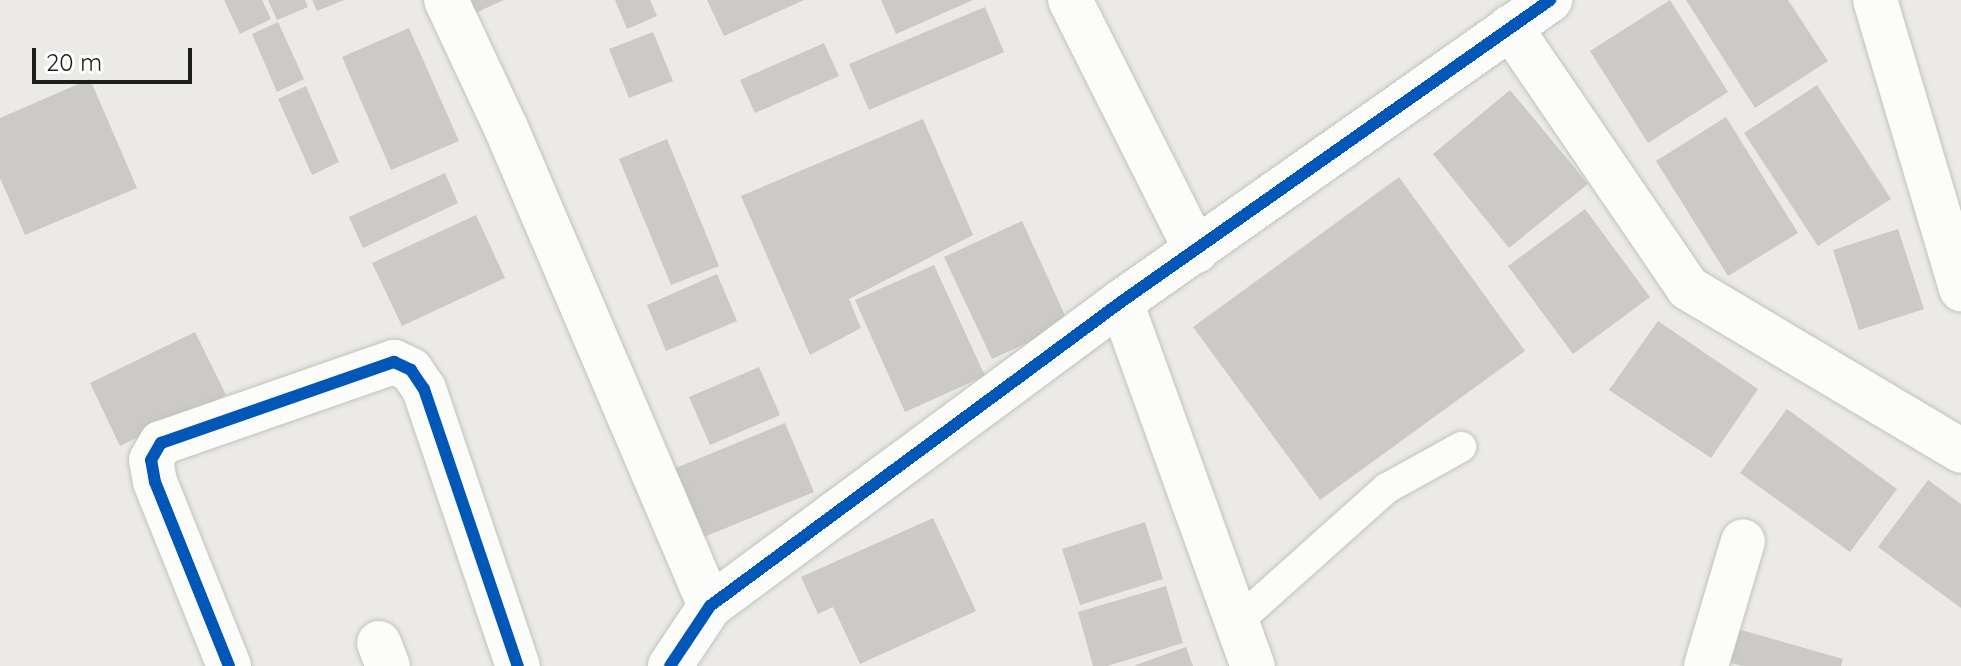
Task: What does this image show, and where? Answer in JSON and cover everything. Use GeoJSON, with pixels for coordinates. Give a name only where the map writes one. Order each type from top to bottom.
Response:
{"type":"FeatureCollection","features":[{"type":"Feature","properties":{"kind":"street"},"geometry":{"type":"LineString","coordinates":[[446,0],[506,128],[710,606]]}},
{"type":"Feature","properties":{"kind":"street"},"geometry":{"type":"LineString","coordinates":[[1070,0],[1196,251]]}},
{"type":"Feature","properties":{"kind":"street"},"geometry":{"type":"LineString","coordinates":[[670,666],[710,606],[1121,302],[1550,0]]}},
{"type":"Feature","properties":{"kind":"street"},"geometry":{"type":"LineString","coordinates":[[1875,0],[1961,289]]}},
{"type":"Feature","properties":{"kind":"street"},"geometry":{"type":"LineString","coordinates":[[1510,27],[1688,288],[1961,451]]}},
{"type":"Feature","properties":{"kind":"street"},"geometry":{"type":"LineString","coordinates":[[1121,302],[1253,666]]}},
{"type":"Feature","properties":{"kind":"street"},"geometry":{"type":"LineString","coordinates":[[229,666],[155,482],[151,460],[161,443],[394,362],[411,370],[424,389],[518,666]]}},
{"type":"Feature","properties":{"kind":"street"},"geometry":{"type":"LineString","coordinates":[[1706,666],[1743,541]]}},
{"type":"Feature","properties":{"kind":"lane"},"geometry":{"type":"LineString","coordinates":[[1237,622],[1387,488],[1461,447]]}},
{"type":"Feature","properties":{"kind":"building"},"geometry":{"type":"Polygon","coordinates":[[[224,0],[262,0],[271,19],[240,34],[224,0]]]}},
{"type":"Feature","properties":{"kind":"building"},"geometry":{"type":"Polygon","coordinates":[[[268,0],[305,0],[308,7],[277,20],[268,0]]]}},
{"type":"Feature","properties":{"kind":"building"},"geometry":{"type":"Polygon","coordinates":[[[312,0],[344,0],[317,11],[312,0]]]}},
{"type":"Feature","properties":{"kind":"building"},"geometry":{"type":"Polygon","coordinates":[[[467,0],[504,0],[473,14],[467,0]]]}},
{"type":"Feature","properties":{"kind":"building"},"geometry":{"type":"Polygon","coordinates":[[[615,0],[650,0],[657,16],[627,29],[615,0]]]}},
{"type":"Feature","properties":{"kind":"building"},"geometry":{"type":"Polygon","coordinates":[[[707,0],[804,0],[724,36],[707,0]]]}},
{"type":"Feature","properties":{"kind":"building"},"geometry":{"type":"Polygon","coordinates":[[[881,0],[973,0],[896,34],[881,0]]]}},
{"type":"Feature","properties":{"kind":"building"},"geometry":{"type":"Polygon","coordinates":[[[1670,0],[1728,92],[1648,143],[1590,51],[1670,0]]]}},
{"type":"Feature","properties":{"kind":"building"},"geometry":{"type":"Polygon","coordinates":[[[1686,0],[1788,0],[1828,61],[1755,108],[1686,0]]]}},
{"type":"Feature","properties":{"kind":"building"},"geometry":{"type":"Polygon","coordinates":[[[985,7],[1004,52],[869,110],[849,64],[985,7]]]}},
{"type":"Feature","properties":{"kind":"building"},"geometry":{"type":"Polygon","coordinates":[[[278,22],[304,79],[277,92],[252,34],[278,22]]]}},
{"type":"Feature","properties":{"kind":"building"},"geometry":{"type":"Polygon","coordinates":[[[409,28],[459,141],[391,170],[342,57],[409,28]]]}},
{"type":"Feature","properties":{"kind":"building"},"geometry":{"type":"Polygon","coordinates":[[[653,32],[673,81],[629,98],[609,49],[653,32]]]}},
{"type":"Feature","properties":{"kind":"building"},"geometry":{"type":"Polygon","coordinates":[[[824,43],[839,76],[755,113],[740,80],[824,43]]]}},
{"type":"Feature","properties":{"kind":"building"},"geometry":{"type":"Polygon","coordinates":[[[90,79],[137,188],[25,235],[0,178],[0,118],[90,79]]]}},
{"type":"Feature","properties":{"kind":"building"},"geometry":{"type":"Polygon","coordinates":[[[1817,85],[1891,199],[1818,246],[1744,133],[1817,85]]]}},
{"type":"Feature","properties":{"kind":"building"},"geometry":{"type":"Polygon","coordinates":[[[306,86],[339,162],[312,175],[278,99],[306,86]]]}},
{"type":"Feature","properties":{"kind":"building"},"geometry":{"type":"Polygon","coordinates":[[[1510,90],[1588,184],[1509,248],[1433,154],[1510,90]]]}},
{"type":"Feature","properties":{"kind":"building"},"geometry":{"type":"Polygon","coordinates":[[[1726,117],[1798,233],[1728,276],[1656,161],[1726,117]]]}},
{"type":"Feature","properties":{"kind":"building"},"geometry":{"type":"Polygon","coordinates":[[[923,119],[973,235],[849,299],[861,328],[810,355],[741,196],[923,119]]]}},
{"type":"Feature","properties":{"kind":"building"},"geometry":{"type":"Polygon","coordinates":[[[667,139],[719,266],[671,285],[619,159],[667,139]]]}},
{"type":"Feature","properties":{"kind":"building"},"geometry":{"type":"Polygon","coordinates":[[[445,173],[458,203],[363,248],[349,217],[445,173]]]}},
{"type":"Feature","properties":{"kind":"building"},"geometry":{"type":"Polygon","coordinates":[[[1399,177],[1525,351],[1320,500],[1193,327],[1399,177]]]}},
{"type":"Feature","properties":{"kind":"building"},"geometry":{"type":"Polygon","coordinates":[[[1585,209],[1650,297],[1573,354],[1508,266],[1585,209]]]}},
{"type":"Feature","properties":{"kind":"building"},"geometry":{"type":"Polygon","coordinates":[[[476,215],[505,278],[402,326],[372,263],[476,215]]]}},
{"type":"Feature","properties":{"kind":"building"},"geometry":{"type":"Polygon","coordinates":[[[1022,221],[1069,324],[992,359],[944,257],[1022,221]]]}},
{"type":"Feature","properties":{"kind":"building"},"geometry":{"type":"Polygon","coordinates":[[[1898,229],[1924,309],[1859,330],[1833,250],[1898,229]]]}},
{"type":"Feature","properties":{"kind":"building"},"geometry":{"type":"Polygon","coordinates":[[[934,265],[985,376],[905,412],[855,300],[934,265]]]}},
{"type":"Feature","properties":{"kind":"building"},"geometry":{"type":"Polygon","coordinates":[[[717,274],[737,321],[666,351],[647,305],[717,274]]]}},
{"type":"Feature","properties":{"kind":"building"},"geometry":{"type":"Polygon","coordinates":[[[1658,321],[1758,389],[1711,458],[1609,390],[1658,321]]]}},
{"type":"Feature","properties":{"kind":"building"},"geometry":{"type":"Polygon","coordinates":[[[195,332],[226,395],[120,446],[90,383],[195,332]]]}},
{"type":"Feature","properties":{"kind":"building"},"geometry":{"type":"Polygon","coordinates":[[[759,367],[780,415],[710,445],[689,397],[759,367]]]}},
{"type":"Feature","properties":{"kind":"building"},"geometry":{"type":"Polygon","coordinates":[[[1787,409],[1897,489],[1850,552],[1740,473],[1787,409]]]}},
{"type":"Feature","properties":{"kind":"building"},"geometry":{"type":"Polygon","coordinates":[[[785,423],[814,492],[699,539],[671,470],[785,423]]]}},
{"type":"Feature","properties":{"kind":"building"},"geometry":{"type":"Polygon","coordinates":[[[1928,480],[1961,504],[1961,608],[1878,547],[1928,480]]]}},
{"type":"Feature","properties":{"kind":"building"},"geometry":{"type":"Polygon","coordinates":[[[933,518],[976,611],[860,664],[833,607],[818,614],[801,577],[933,518]]]}},
{"type":"Feature","properties":{"kind":"building"},"geometry":{"type":"Polygon","coordinates":[[[1145,522],[1163,579],[1080,605],[1062,549],[1145,522]]]}},
{"type":"Feature","properties":{"kind":"building"},"geometry":{"type":"Polygon","coordinates":[[[1166,586],[1183,643],[1107,666],[1093,666],[1078,612],[1166,586]]]}},
{"type":"Feature","properties":{"kind":"building"},"geometry":{"type":"Polygon","coordinates":[[[1731,627],[1843,659],[1841,666],[1742,666],[1721,660],[1731,627]]]}},
{"type":"Feature","properties":{"kind":"building"},"geometry":{"type":"Polygon","coordinates":[[[1186,647],[1193,666],[1133,666],[1186,647]]]}},
{"type":"Feature","properties":{"kind":"cycle path"},"geometry":{"type":"LineString","coordinates":[[670,666],[710,606],[1121,302],[1550,0]]}},
{"type":"Feature","properties":{"kind":"cycle path"},"geometry":{"type":"LineString","coordinates":[[229,666],[155,482],[151,460],[161,443],[394,362],[411,370],[424,389],[518,666]]}}]}
